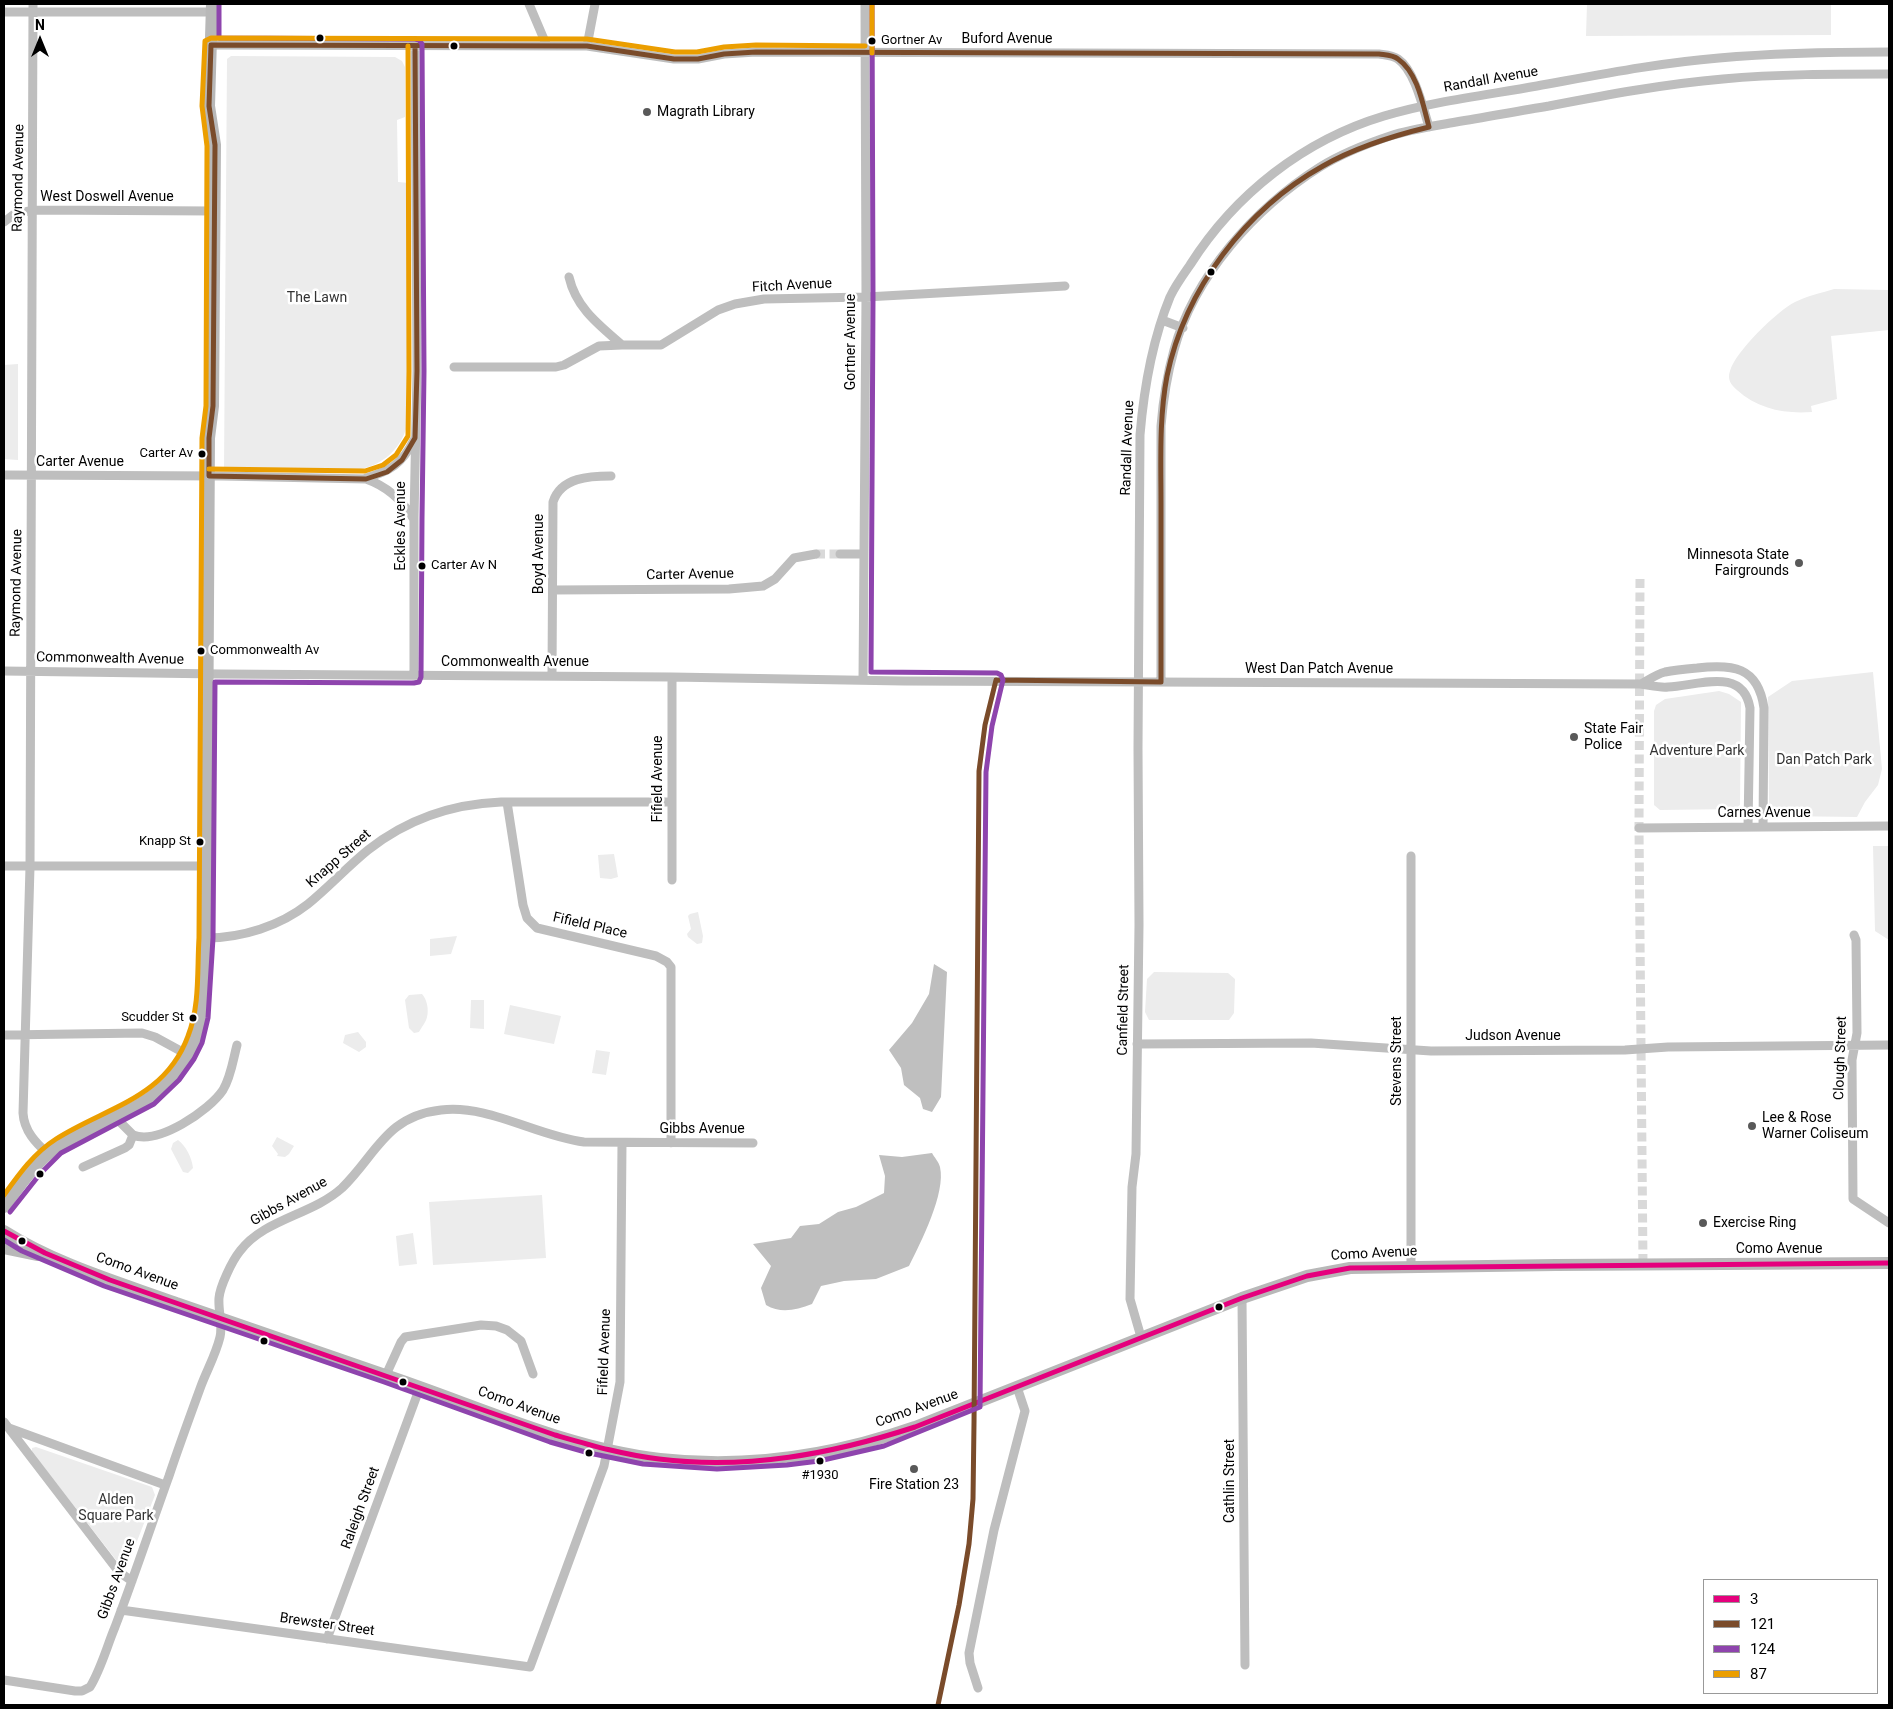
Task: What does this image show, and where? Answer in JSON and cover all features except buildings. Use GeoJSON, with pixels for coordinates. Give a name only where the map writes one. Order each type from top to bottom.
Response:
{"type":"FeatureCollection","features":[{"type":"Feature","properties":{"kind":"main road"},"geometry":{"type":"LineString","coordinates":[[4,1207],[48,1154],[60,1145],[116,1118],[149,1099],[173,1076],[188,1055],[195,1040],[201,1017],[206,938],[209,438],[213,406],[215,145],[209,106],[212,8]]}},
{"type":"Feature","properties":{"kind":"main road","name":"Como Avenue"},"geometry":{"type":"LineString","coordinates":[[4,1231],[25,1244],[53,1257],[106,1278],[553,1435],[608,1450],[661,1459],[716,1462],[787,1458],[818,1454],[881,1439],[1242,1298],[1286,1282],[1331,1270],[1411,1267],[1889,1263]]}},
{"type":"Feature","properties":{"kind":"main road"},"geometry":{"type":"LineString","coordinates":[[4,1248],[53,1257]]}},
{"type":"Feature","properties":{"kind":"street"},"geometry":{"type":"LineString","coordinates":[[529,4],[546,44]]}},
{"type":"Feature","properties":{"kind":"street"},"geometry":{"type":"LineString","coordinates":[[587,46],[595,4]]}},
{"type":"Feature","properties":{"kind":"street","name":"Gortner Avenue"},"geometry":{"type":"LineString","coordinates":[[863,680],[866,297],[865,4]]}},
{"type":"Feature","properties":{"kind":"street"},"geometry":{"type":"LineString","coordinates":[[4,12],[33,8],[212,8]]}},
{"type":"Feature","properties":{"kind":"street","name":"Raymond Avenue"},"geometry":{"type":"LineString","coordinates":[[33,8],[30,867],[24,1119],[28,1131],[37,1144],[48,1154]]}},
{"type":"Feature","properties":{"kind":"street","name":"Buford Avenue"},"geometry":{"type":"LineString","coordinates":[[212,45],[415,46],[546,44],[587,46],[674,59],[698,59],[748,52],[1379,54],[1400,60],[1406,67],[1423,107],[1429,127]]}},
{"type":"Feature","properties":{"kind":"street","name":"Eckles Avenue"},"geometry":{"type":"LineString","coordinates":[[414,676],[414,518],[417,362],[415,46]]}},
{"type":"Feature","properties":{"kind":"street","name":"Randall Avenue"},"geometry":{"type":"LineString","coordinates":[[1139,682],[1140,435],[1145,387],[1155,340],[1171,294],[1219,224],[1254,189],[1312,146],[1384,116],[1423,107],[1607,73],[1690,61],[1776,54],[1889,52]]}},
{"type":"Feature","properties":{"kind":"street"},"geometry":{"type":"LineString","coordinates":[[1161,682],[1160,426],[1174,349],[1190,310],[1214,266],[1235,240],[1291,186],[1321,166],[1356,149],[1391,136],[1429,127],[1694,82],[1778,76],[1889,74]]}},
{"type":"Feature","properties":{"kind":"street","name":"West Doswell Avenue"},"geometry":{"type":"LineString","coordinates":[[4,222],[14,215],[32,210],[214,211]]}},
{"type":"Feature","properties":{"kind":"street"},"geometry":{"type":"LineString","coordinates":[[569,278],[576,300],[592,318],[622,345]]}},
{"type":"Feature","properties":{"kind":"street","name":"Fitch Avenue"},"geometry":{"type":"LineString","coordinates":[[454,367],[556,367],[564,365],[599,346],[661,345],[718,310],[748,302],[780,298],[866,297],[1065,286]]}},
{"type":"Feature","properties":{"kind":"street"},"geometry":{"type":"LineString","coordinates":[[1162,320],[1182,328]]}},
{"type":"Feature","properties":{"kind":"street","name":"Carter Avenue"},"geometry":{"type":"LineString","coordinates":[[366,479],[387,472],[402,460],[415,438]]}},
{"type":"Feature","properties":{"kind":"street","name":"Carter Avenue"},"geometry":{"type":"LineString","coordinates":[[4,475],[366,479],[375,482],[393,494],[414,518]]}},
{"type":"Feature","properties":{"kind":"street","name":"Boyd Avenue"},"geometry":{"type":"LineString","coordinates":[[552,676],[553,502],[555,494],[562,487],[586,476],[612,476]]}},
{"type":"Feature","properties":{"kind":"street","name":"Carter Avenue"},"geometry":{"type":"LineString","coordinates":[[553,590],[729,589],[763,586],[774,580],[794,558],[816,554]]}},
{"type":"Feature","properties":{"kind":"street"},"geometry":{"type":"LineString","coordinates":[[840,554],[864,554]]}},
{"type":"Feature","properties":{"kind":"street","name":"West Dan Patch Avenue"},"geometry":{"type":"LineString","coordinates":[[1640,684],[1664,672],[1714,666],[1732,667],[1746,674],[1759,689],[1764,708],[1763,827]]}},
{"type":"Feature","properties":{"kind":"street","name":"Commonwealth Avenue"},"geometry":{"type":"LineString","coordinates":[[4,671],[996,680]]}},
{"type":"Feature","properties":{"kind":"street","name":"Fifield Avenue"},"geometry":{"type":"LineString","coordinates":[[672,677],[672,880]]}},
{"type":"Feature","properties":{"kind":"street","name":"West Dan Patch Avenue"},"geometry":{"type":"LineString","coordinates":[[996,680],[1640,684],[1666,688],[1722,681],[1736,685],[1746,695],[1750,708],[1748,827]]}},
{"type":"Feature","properties":{"kind":"street","name":"Canfield Street"},"geometry":{"type":"LineString","coordinates":[[1139,682],[1139,925],[1136,1154],[1132,1187],[1130,1299],[1141,1336]]}},
{"type":"Feature","properties":{"kind":"street","name":"Knapp Street"},"geometry":{"type":"LineString","coordinates":[[206,938],[231,936],[254,931],[291,915],[309,903],[368,850],[386,837],[432,815],[462,806],[507,802],[672,802]]}},
{"type":"Feature","properties":{"kind":"street","name":"Fifield Place"},"geometry":{"type":"LineString","coordinates":[[507,802],[523,905],[527,918],[533,926],[656,956],[667,962],[672,970],[671,1143]]}},
{"type":"Feature","properties":{"kind":"street","name":"Carnes Avenue"},"geometry":{"type":"LineString","coordinates":[[1639,828],[1889,826]]}},
{"type":"Feature","properties":{"kind":"street","name":"Stevens Street"},"geometry":{"type":"LineString","coordinates":[[1411,856],[1411,1267]]}},
{"type":"Feature","properties":{"kind":"street"},"geometry":{"type":"LineString","coordinates":[[4,866],[206,866]]}},
{"type":"Feature","properties":{"kind":"street","name":"Clough Street"},"geometry":{"type":"LineString","coordinates":[[1854,935],[1856,940],[1857,1033],[1852,1060],[1853,1199],[1889,1223]]}},
{"type":"Feature","properties":{"kind":"street"},"geometry":{"type":"LineString","coordinates":[[4,1035],[142,1033],[155,1037],[188,1055]]}},
{"type":"Feature","properties":{"kind":"street","name":"Judson Avenue"},"geometry":{"type":"LineString","coordinates":[[1137,1044],[1311,1043],[1431,1051],[1625,1050],[1668,1046],[1889,1045]]}},
{"type":"Feature","properties":{"kind":"street"},"geometry":{"type":"LineString","coordinates":[[116,1118],[133,1135],[141,1138],[164,1132],[191,1118],[211,1103],[224,1089],[237,1046]]}},
{"type":"Feature","properties":{"kind":"street","name":"Gibbs Avenue"},"geometry":{"type":"LineString","coordinates":[[4,1680],[75,1691],[82,1691],[90,1687],[132,1581],[165,1485],[220,1337],[219,1296],[235,1258],[246,1244],[265,1230],[313,1207],[333,1195],[354,1175],[384,1137],[398,1126],[416,1116],[443,1109],[483,1114],[562,1139],[584,1142],[753,1143]]}},
{"type":"Feature","properties":{"kind":"street"},"geometry":{"type":"LineString","coordinates":[[83,1167],[125,1148],[129,1145],[133,1135]]}},
{"type":"Feature","properties":{"kind":"street","name":"Fifield Avenue"},"geometry":{"type":"LineString","coordinates":[[530,1666],[604,1466],[620,1382],[622,1143]]}},
{"type":"Feature","properties":{"kind":"street","name":"Cathlin Street"},"geometry":{"type":"LineString","coordinates":[[1242,1298],[1245,1665]]}},
{"type":"Feature","properties":{"kind":"street"},"geometry":{"type":"LineString","coordinates":[[386,1375],[405,1337],[486,1325],[502,1328],[517,1337],[524,1347],[533,1374]]}},
{"type":"Feature","properties":{"kind":"street","name":"Raleigh Street"},"geometry":{"type":"LineString","coordinates":[[327,1639],[420,1387]]}},
{"type":"Feature","properties":{"kind":"street"},"geometry":{"type":"LineString","coordinates":[[978,1688],[970,1663],[969,1653],[994,1530],[1025,1411],[1017,1387]]}},
{"type":"Feature","properties":{"kind":"street"},"geometry":{"type":"LineString","coordinates":[[6,1425],[165,1485]]}},
{"type":"Feature","properties":{"kind":"street"},"geometry":{"type":"LineString","coordinates":[[6,1425],[119,1572],[132,1581]]}},
{"type":"Feature","properties":{"kind":"street","name":"Brewster Street"},"geometry":{"type":"LineString","coordinates":[[121,1610],[530,1666]]}},
{"type":"Feature","properties":{"kind":"green space"},"geometry":{"type":"Polygon","coordinates":[[[1587,4],[1831,4],[1831,35],[1586,36],[1587,4]]]}},
{"type":"Feature","properties":{"kind":"green space","name":"The Lawn"},"geometry":{"type":"Polygon","coordinates":[[[231,56],[395,57],[402,61],[405,67],[405,117],[397,120],[398,182],[409,183],[408,421],[402,439],[390,454],[383,460],[366,468],[356,470],[224,469],[227,59],[231,56]]]}},
{"type":"Feature","properties":{"kind":"green space"},"geometry":{"type":"Polygon","coordinates":[[[1834,289],[1889,290],[1889,330],[1831,336],[1837,399],[1811,406],[1812,412],[1782,411],[1754,402],[1731,384],[1729,374],[1733,363],[1748,343],[1778,314],[1795,302],[1834,289]]]}},
{"type":"Feature","properties":{"kind":"green space"},"geometry":{"type":"Polygon","coordinates":[[[18,364],[18,460],[4,459],[4,365],[18,364]]]}},
{"type":"Feature","properties":{"kind":"green space","name":"Dan Patch Park"},"geometry":{"type":"Polygon","coordinates":[[[1873,672],[1882,769],[1878,785],[1865,802],[1857,817],[1780,816],[1773,813],[1769,805],[1768,697],[1792,681],[1873,672]]]}},
{"type":"Feature","properties":{"kind":"green space","name":"Adventure Park"},"geometry":{"type":"Polygon","coordinates":[[[1719,691],[1729,694],[1741,702],[1740,805],[1735,809],[1660,810],[1654,805],[1654,711],[1656,705],[1665,699],[1719,691]]]}},
{"type":"Feature","properties":{"kind":"green space"},"geometry":{"type":"Polygon","coordinates":[[[1873,846],[1889,846],[1889,940],[1875,931],[1873,846]]]}},
{"type":"Feature","properties":{"kind":"green space"},"geometry":{"type":"Polygon","coordinates":[[[614,854],[618,877],[611,879],[600,878],[598,855],[614,854]]]}},
{"type":"Feature","properties":{"kind":"green space"},"geometry":{"type":"Polygon","coordinates":[[[698,912],[703,936],[702,943],[697,944],[687,934],[691,929],[688,916],[698,912]]]}},
{"type":"Feature","properties":{"kind":"green space"},"geometry":{"type":"Polygon","coordinates":[[[457,936],[451,954],[430,956],[430,939],[457,936]]]}},
{"type":"Feature","properties":{"kind":"green space"},"geometry":{"type":"Polygon","coordinates":[[[1154,972],[1228,973],[1235,979],[1234,1013],[1229,1020],[1149,1020],[1145,1012],[1147,979],[1154,972]]]}},
{"type":"Feature","properties":{"kind":"green space"},"geometry":{"type":"Polygon","coordinates":[[[422,994],[427,1005],[427,1017],[419,1032],[414,1033],[409,1028],[405,1000],[409,995],[422,994]]]}},
{"type":"Feature","properties":{"kind":"green space"},"geometry":{"type":"Polygon","coordinates":[[[471,1000],[484,1000],[484,1029],[470,1028],[471,1000]]]}},
{"type":"Feature","properties":{"kind":"green space"},"geometry":{"type":"Polygon","coordinates":[[[510,1005],[561,1016],[554,1044],[504,1034],[510,1005]]]}},
{"type":"Feature","properties":{"kind":"green space"},"geometry":{"type":"Polygon","coordinates":[[[358,1032],[366,1042],[366,1047],[359,1052],[343,1043],[345,1035],[358,1032]]]}},
{"type":"Feature","properties":{"kind":"green space"},"geometry":{"type":"Polygon","coordinates":[[[596,1050],[610,1052],[606,1075],[592,1073],[596,1050]]]}},
{"type":"Feature","properties":{"kind":"green space"},"geometry":{"type":"Polygon","coordinates":[[[277,1137],[294,1146],[285,1157],[277,1156],[278,1154],[272,1146],[277,1137]]]}},
{"type":"Feature","properties":{"kind":"green space"},"geometry":{"type":"Polygon","coordinates":[[[178,1140],[186,1149],[191,1160],[193,1168],[188,1173],[183,1172],[171,1149],[173,1143],[178,1140]]]}},
{"type":"Feature","properties":{"kind":"green space"},"geometry":{"type":"Polygon","coordinates":[[[542,1195],[546,1258],[433,1265],[429,1202],[542,1195]]]}},
{"type":"Feature","properties":{"kind":"green space"},"geometry":{"type":"Polygon","coordinates":[[[413,1233],[417,1264],[399,1266],[396,1236],[413,1233]]]}},
{"type":"Feature","properties":{"kind":"green space","name":"Alden Square Park"},"geometry":{"type":"Polygon","coordinates":[[[36,1447],[152,1487],[155,1495],[127,1567],[120,1565],[32,1452],[32,1448],[36,1447]]]}},
{"type":"Feature","properties":{"kind":"shaded area"},"geometry":{"type":"Polygon","coordinates":[[[934,964],[947,972],[941,1097],[932,1112],[923,1109],[920,1098],[904,1085],[901,1068],[889,1050],[912,1023],[929,994],[934,964]]]}},
{"type":"Feature","properties":{"kind":"shaded area"},"geometry":{"type":"Polygon","coordinates":[[[932,1153],[940,1167],[939,1190],[931,1217],[909,1266],[876,1279],[844,1281],[821,1286],[812,1304],[800,1308],[783,1310],[766,1305],[761,1288],[771,1266],[753,1244],[791,1238],[800,1226],[819,1224],[838,1212],[856,1207],[884,1193],[885,1176],[879,1155],[902,1157],[932,1153]]]}},
{"type":"Feature","properties":{"kind":"tunnel"},"geometry":{"type":"LineString","coordinates":[[816,554],[840,554]]}},
{"type":"Feature","properties":{"kind":"tunnel"},"geometry":{"type":"LineString","coordinates":[[1640,579],[1639,828],[1643,1264]]}},
{"type":"Feature","properties":{"kind":"transit line","name":"124"},"geometry":{"type":"LineString","coordinates":[[10,1212],[40,1174],[61,1153],[154,1104],[179,1080],[194,1059],[202,1043],[208,1018],[213,938],[215,682],[414,683],[419,682],[421,677],[424,371],[422,44],[419,40],[415,39],[219,38],[219,4]]}},
{"type":"Feature","properties":{"kind":"transit line","name":"124"},"geometry":{"type":"LineString","coordinates":[[4,1240],[22,1251],[104,1286],[384,1382],[550,1442],[589,1453],[643,1464],[717,1469],[819,1461],[884,1446],[980,1407],[986,772],[992,726],[1003,680],[1001,675],[997,673],[871,672],[872,4]]}},
{"type":"Feature","properties":{"kind":"transit line","name":"87"},"geometry":{"type":"LineString","coordinates":[[872,4],[872,53]]}},
{"type":"Feature","properties":{"kind":"transit line","name":"87"},"geometry":{"type":"LineString","coordinates":[[4,1195],[27,1164],[48,1145],[75,1128],[132,1099],[165,1074],[178,1057],[188,1036],[194,1013],[199,938],[202,438],[206,406],[207,146],[202,106],[205,41],[211,38],[587,39],[675,52],[697,52],[724,47],[756,45],[865,46]]}},
{"type":"Feature","properties":{"kind":"transit line","name":"121"},"geometry":{"type":"LineString","coordinates":[[415,46],[417,371],[415,438],[402,460],[387,472],[366,479],[209,476],[209,438],[213,406],[215,145],[209,106],[211,45],[587,46],[674,59],[698,59],[724,54],[756,52],[1379,54],[1394,57],[1405,65],[1419,90],[1429,127],[1401,134],[1348,153],[1295,184],[1245,228],[1223,254],[1204,283],[1188,313],[1176,344],[1164,392],[1161,456],[1161,682],[996,680]]}},
{"type":"Feature","properties":{"kind":"transit line","name":"87"},"geometry":{"type":"LineString","coordinates":[[209,469],[365,471],[383,465],[396,455],[408,436],[408,46]]}},
{"type":"Feature","properties":{"kind":"transit line","name":"121"},"geometry":{"type":"LineString","coordinates":[[938,1705],[959,1605],[969,1544],[973,1499],[979,771],[985,725],[996,680]]}},
{"type":"Feature","properties":{"kind":"transit line","name":"3"},"geometry":{"type":"LineString","coordinates":[[4,1231],[45,1253],[110,1280],[555,1435],[633,1455],[692,1462],[757,1461],[789,1457],[821,1452],[884,1437],[915,1427],[1242,1298],[1307,1276],[1350,1268],[1889,1263]]}},
{"type":"Feature","properties":{"kind":"place","name":"Gortner Av"},"geometry":{"type":"Point","coordinates":[872,41]}},
{"type":"Feature","properties":{"kind":"place","name":"Magrath Library"},"geometry":{"type":"Point","coordinates":[647,112]}},
{"type":"Feature","properties":{"kind":"place","name":"Carter Av"},"geometry":{"type":"Point","coordinates":[202,454]}},
{"type":"Feature","properties":{"kind":"place","name":"Minnesota State Fairgrounds"},"geometry":{"type":"Point","coordinates":[1799,563]}},
{"type":"Feature","properties":{"kind":"place","name":"Carter Av N"},"geometry":{"type":"Point","coordinates":[422,566]}},
{"type":"Feature","properties":{"kind":"place","name":"Commonwealth Av"},"geometry":{"type":"Point","coordinates":[201,651]}},
{"type":"Feature","properties":{"kind":"place","name":"State Fair Police"},"geometry":{"type":"Point","coordinates":[1574,737]}},
{"type":"Feature","properties":{"kind":"place","name":"Knapp St"},"geometry":{"type":"Point","coordinates":[200,842]}},
{"type":"Feature","properties":{"kind":"place","name":"Scudder St"},"geometry":{"type":"Point","coordinates":[193,1018]}},
{"type":"Feature","properties":{"kind":"place","name":"Lee & Rose Warner Coliseum"},"geometry":{"type":"Point","coordinates":[1752,1126]}},
{"type":"Feature","properties":{"kind":"place","name":"Exercise Ring"},"geometry":{"type":"Point","coordinates":[1703,1223]}},
{"type":"Feature","properties":{"kind":"place","name":"#1930"},"geometry":{"type":"Point","coordinates":[820,1461]}},
{"type":"Feature","properties":{"kind":"place","name":"Fire Station 23"},"geometry":{"type":"Point","coordinates":[914,1469]}}]}
